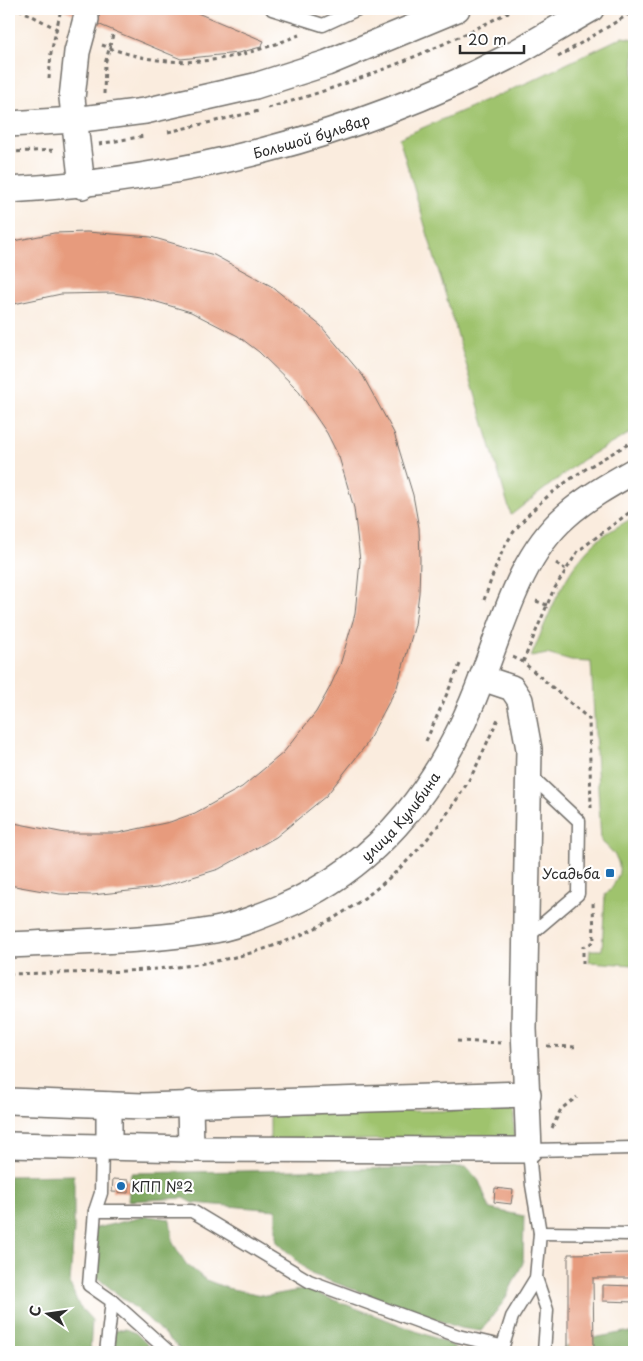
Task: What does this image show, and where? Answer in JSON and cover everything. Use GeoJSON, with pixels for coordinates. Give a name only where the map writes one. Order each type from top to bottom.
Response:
{"type":"FeatureCollection","features":[{"type":"Feature","properties":{"kind":"street"},"geometry":{"type":"LineString","coordinates":[[9,124],[74,120],[145,111],[255,86],[327,62],[457,9]]}},
{"type":"Feature","properties":{"kind":"street","name":"Большой бульвар"},"geometry":{"type":"LineString","coordinates":[[9,190],[82,186],[202,166],[296,142],[432,92],[505,58],[591,9]]}},
{"type":"Feature","properties":{"kind":"street"},"geometry":{"type":"LineString","coordinates":[[82,186],[72,98],[75,64],[86,19]]}},
{"type":"Feature","properties":{"kind":"street","name":"улица Кулибина"},"geometry":{"type":"LineString","coordinates":[[9,945],[165,937],[217,930],[257,918],[295,902],[332,882],[364,859],[391,833],[418,802],[461,728],[492,681],[514,594],[531,562],[551,532],[565,516],[588,499],[634,471]]}},
{"type":"Feature","properties":{"kind":"street"},"geometry":{"type":"LineString","coordinates":[[9,1145],[191,1149],[529,1150],[524,1029],[529,749],[520,700],[512,688],[492,681]]}},
{"type":"Feature","properties":{"kind":"street"},"geometry":{"type":"LineString","coordinates":[[9,1101],[143,1106],[190,1103],[528,1094]]}},
{"type":"Feature","properties":{"kind":"street"},"geometry":{"type":"LineString","coordinates":[[190,1103],[191,1149]]}},
{"type":"Feature","properties":{"kind":"street"},"geometry":{"type":"LineString","coordinates":[[106,1147],[109,1105]]}},
{"type":"Feature","properties":{"kind":"lane"},"geometry":{"type":"LineString","coordinates":[[272,9],[323,25],[358,9]]}},
{"type":"Feature","properties":{"kind":"lane"},"geometry":{"type":"LineString","coordinates":[[525,939],[578,894],[579,820],[528,773]]}},
{"type":"Feature","properties":{"kind":"lane"},"geometry":{"type":"LineString","coordinates":[[106,1147],[101,1192],[95,1211],[89,1285],[112,1301],[169,1352]]}},
{"type":"Feature","properties":{"kind":"lane"},"geometry":{"type":"LineString","coordinates":[[544,1352],[547,1310],[536,1278],[540,1233],[529,1150],[634,1148]]}},
{"type":"Feature","properties":{"kind":"lane"},"geometry":{"type":"LineString","coordinates":[[95,1211],[192,1211],[309,1281],[458,1336],[501,1349],[512,1317],[536,1278]]}},
{"type":"Feature","properties":{"kind":"lane"},"geometry":{"type":"LineString","coordinates":[[540,1233],[634,1234]]}},
{"type":"Feature","properties":{"kind":"lane"},"geometry":{"type":"LineString","coordinates":[[106,1352],[112,1301]]}},
{"type":"Feature","properties":{"kind":"path"},"geometry":{"type":"LineString","coordinates":[[19,9],[57,30]]}},
{"type":"Feature","properties":{"kind":"path"},"geometry":{"type":"LineString","coordinates":[[101,45],[131,56],[181,62],[251,52],[323,25]]}},
{"type":"Feature","properties":{"kind":"path"},"geometry":{"type":"LineString","coordinates":[[104,94],[104,70],[114,31]]}},
{"type":"Feature","properties":{"kind":"path"},"geometry":{"type":"LineString","coordinates":[[483,602],[501,555],[512,534],[538,504],[584,469],[634,441]]}},
{"type":"Feature","properties":{"kind":"path"},"geometry":{"type":"LineString","coordinates":[[522,662],[565,570],[578,551],[590,539],[634,509]]}},
{"type":"Feature","properties":{"kind":"path"},"geometry":{"type":"LineString","coordinates":[[552,569],[560,558]]}},
{"type":"Feature","properties":{"kind":"path"},"geometry":{"type":"LineString","coordinates":[[556,563],[565,570]]}},
{"type":"Feature","properties":{"kind":"path"},"geometry":{"type":"LineString","coordinates":[[532,610],[539,594]]}},
{"type":"Feature","properties":{"kind":"path"},"geometry":{"type":"LineString","coordinates":[[535,601],[547,606]]}},
{"type":"Feature","properties":{"kind":"path"},"geometry":{"type":"LineString","coordinates":[[492,681],[515,650]]}},
{"type":"Feature","properties":{"kind":"path"},"geometry":{"type":"LineString","coordinates":[[423,748],[464,654]]}},
{"type":"Feature","properties":{"kind":"path"},"geometry":{"type":"LineString","coordinates":[[457,1041],[502,1043]]}},
{"type":"Feature","properties":{"kind":"path"},"geometry":{"type":"LineString","coordinates":[[547,1046],[579,1047]]}},
{"type":"Feature","properties":{"kind":"path"},"geometry":{"type":"LineString","coordinates":[[551,1131],[561,1109],[577,1097]]}},
{"type":"Feature","properties":{"kind":"green space"},"geometry":{"type":"Polygon","coordinates":[[[622,37],[634,39],[634,431],[582,460],[511,515],[399,138],[531,81],[622,37]]]}},
{"type":"Feature","properties":{"kind":"green space"},"geometry":{"type":"Polygon","coordinates":[[[634,517],[634,965],[589,962],[590,950],[602,950],[605,895],[619,874],[618,861],[609,848],[601,841],[591,662],[571,661],[547,654],[531,657],[570,572],[589,548],[599,539],[634,517]]]}},
{"type":"Feature","properties":{"kind":"green space"},"geometry":{"type":"Polygon","coordinates":[[[514,1110],[514,1138],[270,1141],[270,1113],[514,1110]]]}},
{"type":"Feature","properties":{"kind":"green space"},"geometry":{"type":"Polygon","coordinates":[[[467,1167],[479,1181],[490,1209],[524,1216],[523,1263],[504,1301],[481,1331],[460,1328],[311,1274],[276,1241],[276,1210],[193,1203],[184,1198],[128,1201],[131,1173],[467,1167]]]}},
{"type":"Feature","properties":{"kind":"green space"},"geometry":{"type":"Polygon","coordinates":[[[74,1175],[74,1229],[70,1284],[79,1306],[92,1320],[90,1352],[9,1352],[9,1176],[74,1175]]]}},
{"type":"Feature","properties":{"kind":"green space"},"geometry":{"type":"Polygon","coordinates":[[[147,1216],[170,1219],[173,1243],[186,1264],[206,1280],[227,1288],[267,1296],[305,1289],[448,1343],[461,1352],[183,1352],[146,1317],[95,1276],[88,1230],[147,1216]]]}},
{"type":"Feature","properties":{"kind":"green space"},"geometry":{"type":"Polygon","coordinates":[[[125,1329],[136,1333],[155,1352],[115,1352],[114,1331],[125,1329]]]}},
{"type":"Feature","properties":{"kind":"green space"},"geometry":{"type":"Polygon","coordinates":[[[625,1332],[634,1334],[634,1352],[557,1352],[577,1341],[625,1332]]]}},
{"type":"Feature","properties":{"kind":"building"},"geometry":{"type":"Polygon","coordinates":[[[62,9],[188,9],[264,41],[261,47],[238,53],[181,59],[62,9]]]}},
{"type":"Feature","properties":{"kind":"building"},"geometry":{"type":"Polygon","coordinates":[[[87,232],[151,237],[214,255],[271,286],[321,326],[363,376],[394,433],[413,495],[419,528],[420,560],[419,593],[415,625],[397,687],[366,745],[326,796],[276,837],[219,869],[157,888],[92,895],[60,894],[9,885],[9,822],[65,833],[118,833],[170,822],[195,813],[242,787],[283,753],[316,712],[329,689],[340,665],[355,614],[360,561],[354,508],[339,457],[327,433],[297,389],[259,352],[238,336],[191,312],[140,297],[113,293],[61,294],[9,305],[9,242],[54,233],[87,232]]]}},
{"type":"Feature","properties":{"kind":"building","name":"КПП №2"},"geometry":{"type":"Polygon","coordinates":[[[113,1179],[129,1180],[128,1193],[112,1192],[113,1179]]]}},
{"type":"Feature","properties":{"kind":"building"},"geometry":{"type":"Polygon","coordinates":[[[495,1188],[513,1190],[511,1204],[494,1202],[495,1188]]]}},
{"type":"Feature","properties":{"kind":"building"},"geometry":{"type":"Polygon","coordinates":[[[634,1253],[634,1278],[593,1278],[594,1348],[568,1348],[568,1254],[634,1253]]]}},
{"type":"Feature","properties":{"kind":"building"},"geometry":{"type":"Polygon","coordinates":[[[603,1285],[634,1286],[634,1302],[603,1301],[603,1285]]]}},
{"type":"Feature","properties":{"kind":"place","name":"Усадьба"},"geometry":{"type":"Point","coordinates":[610,873]}},
{"type":"Feature","properties":{"kind":"place","name":"КПП №2"},"geometry":{"type":"Point","coordinates":[121,1186]}}]}
